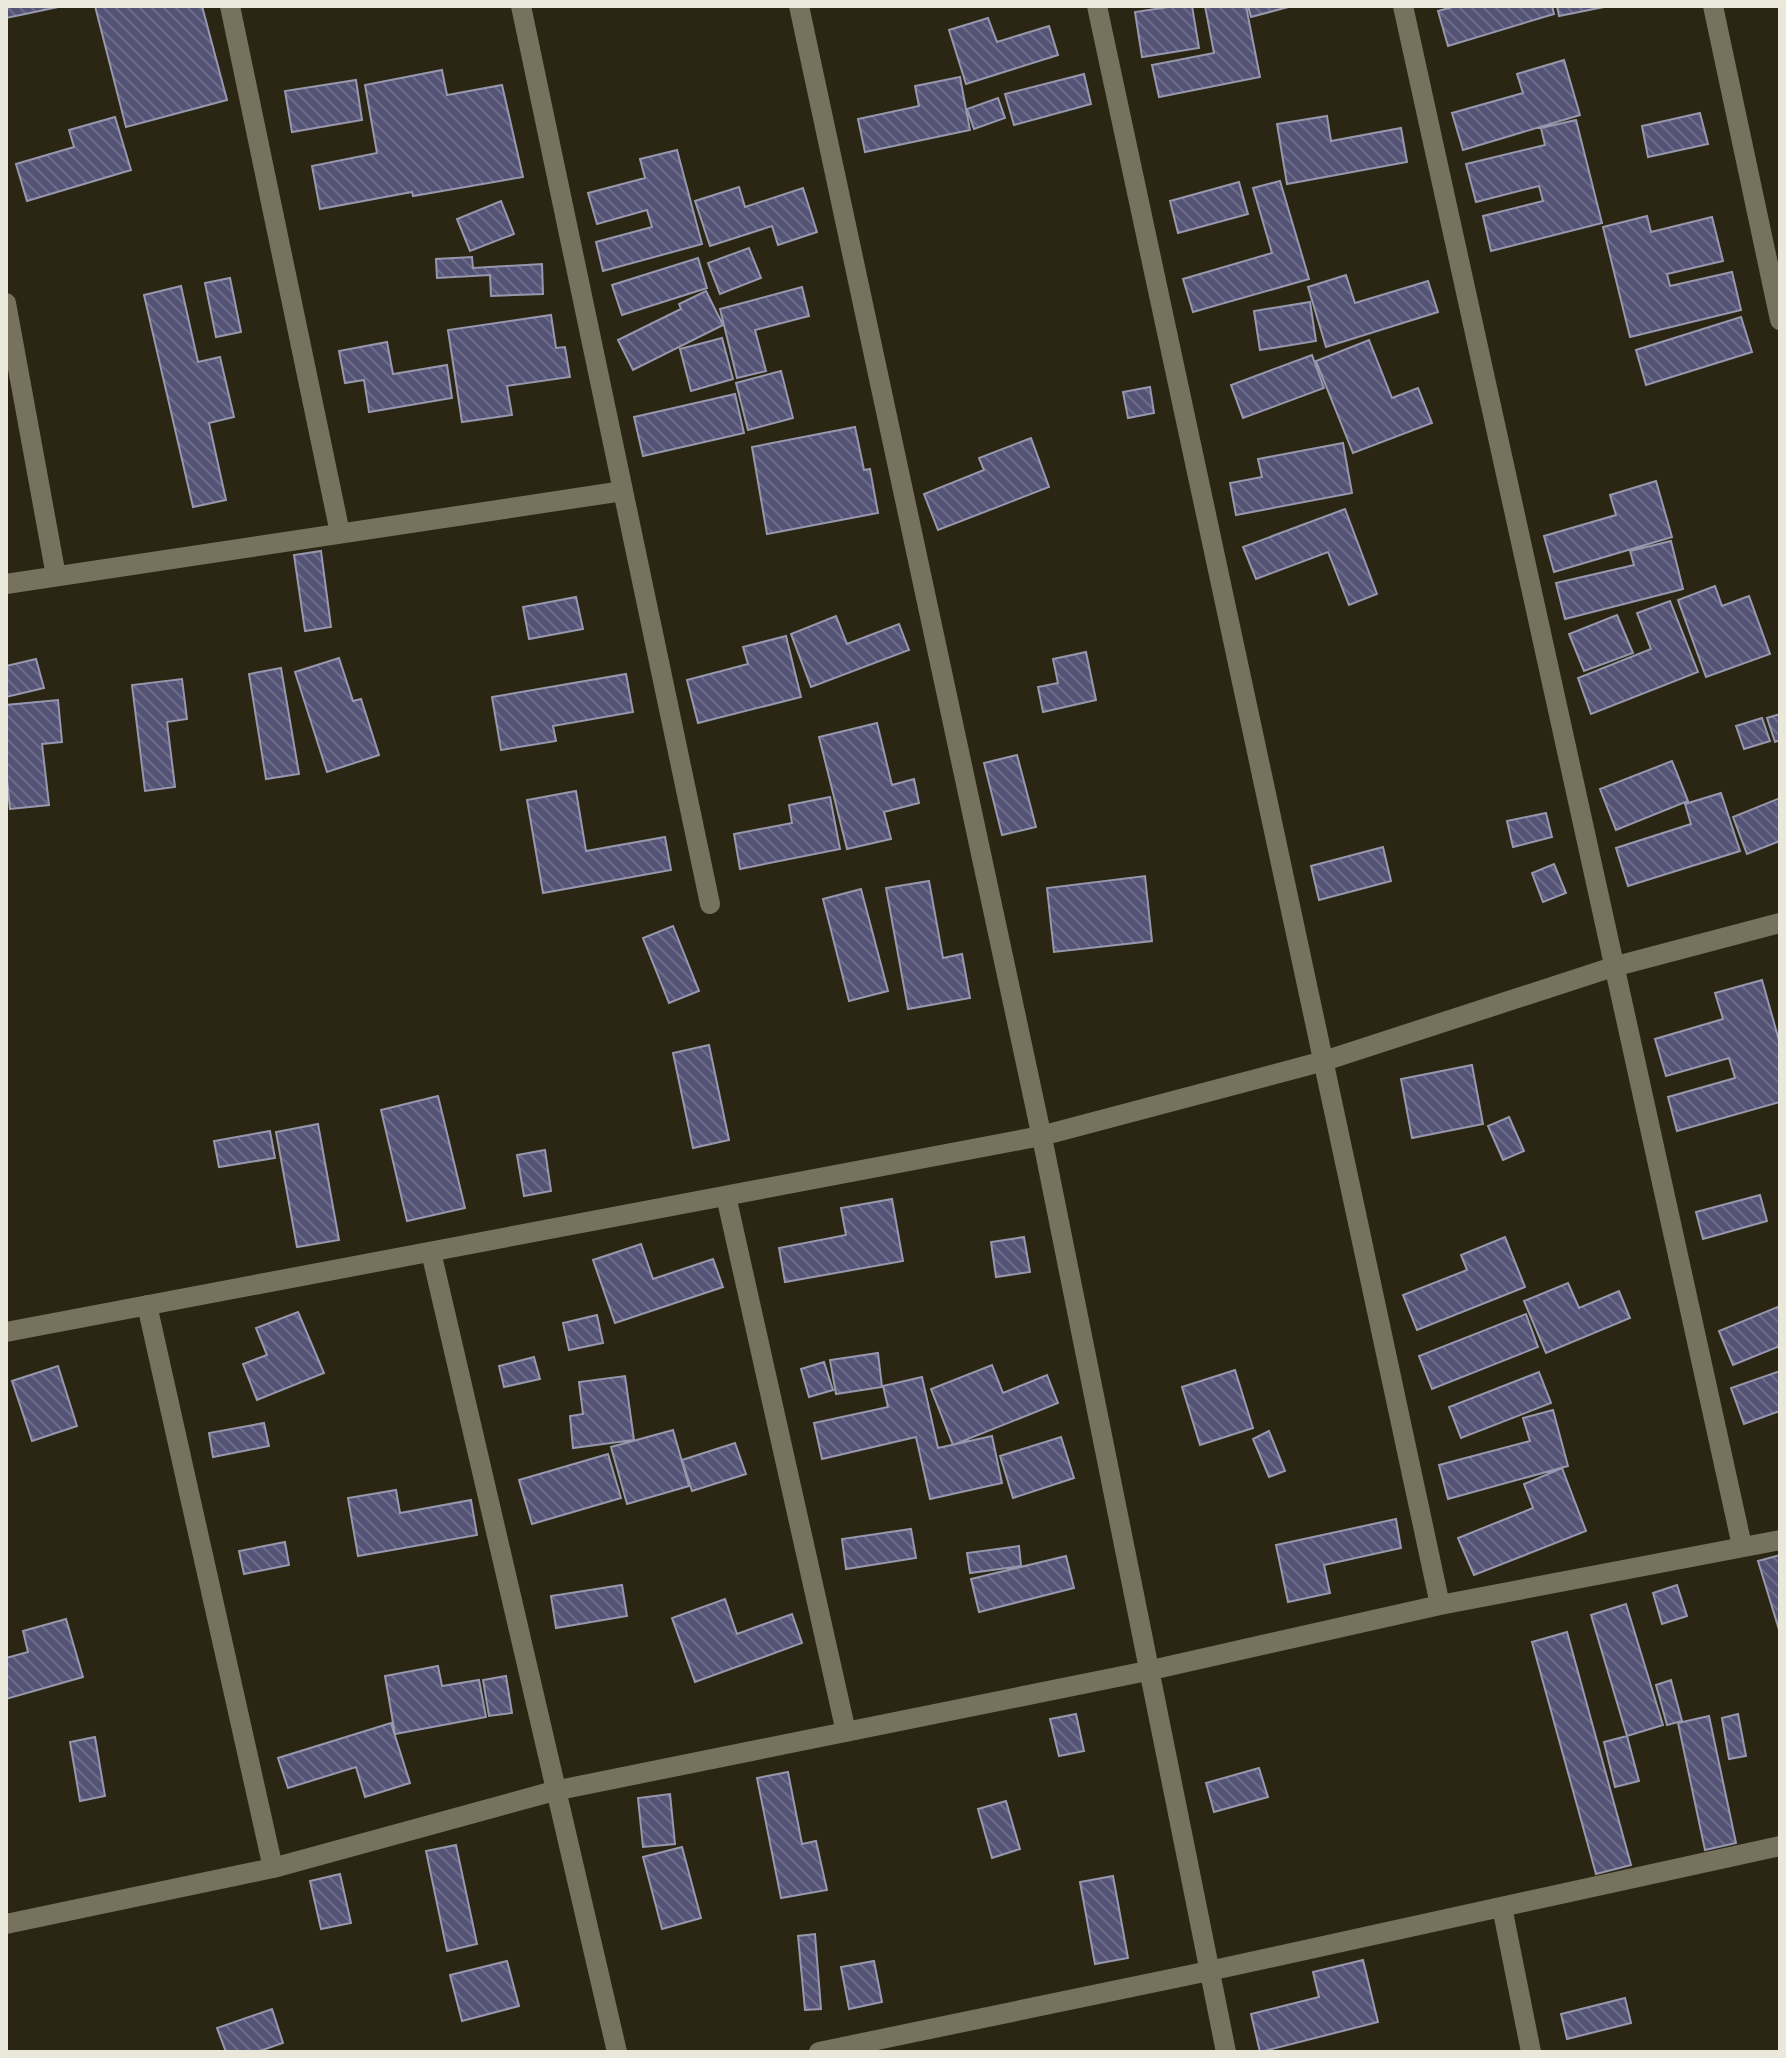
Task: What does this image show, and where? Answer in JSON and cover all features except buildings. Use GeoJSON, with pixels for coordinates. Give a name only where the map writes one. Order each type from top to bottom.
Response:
{"type":"FeatureCollection","features":[{"type":"Feature","properties":{"kind":"street"},"geometry":{"type":"LineString","coordinates":[[230,6],[340,533]]}},
{"type":"Feature","properties":{"kind":"street"},"geometry":{"type":"LineString","coordinates":[[521,6],[710,904]]}},
{"type":"Feature","properties":{"kind":"street"},"geometry":{"type":"LineString","coordinates":[[799,6],[1041,1136],[1226,2052]]}},
{"type":"Feature","properties":{"kind":"street"},"geometry":{"type":"LineString","coordinates":[[1097,6],[1440,1605]]}},
{"type":"Feature","properties":{"kind":"street"},"geometry":{"type":"LineString","coordinates":[[1403,6],[1742,1546]]}},
{"type":"Feature","properties":{"kind":"street"},"geometry":{"type":"LineString","coordinates":[[1713,6],[1780,320]]}},
{"type":"Feature","properties":{"kind":"street"},"geometry":{"type":"LineString","coordinates":[[6,303],[8,328],[56,576]]}},
{"type":"Feature","properties":{"kind":"street"},"geometry":{"type":"LineString","coordinates":[[6,584],[623,491]]}},
{"type":"Feature","properties":{"kind":"street"},"geometry":{"type":"LineString","coordinates":[[6,1332],[1041,1136],[1324,1061],[1613,967],[1780,923]]}},
{"type":"Feature","properties":{"kind":"street"},"geometry":{"type":"LineString","coordinates":[[726,1196],[846,1732]]}},
{"type":"Feature","properties":{"kind":"street"},"geometry":{"type":"LineString","coordinates":[[431,1252],[617,2052]]}},
{"type":"Feature","properties":{"kind":"street"},"geometry":{"type":"LineString","coordinates":[[147,1305],[273,1868]]}},
{"type":"Feature","properties":{"kind":"street"},"geometry":{"type":"LineString","coordinates":[[6,1924],[273,1868],[554,1791],[1147,1671],[1440,1605],[1780,1540]]}},
{"type":"Feature","properties":{"kind":"street"},"geometry":{"type":"LineString","coordinates":[[819,2052],[910,2043],[1209,1971],[1780,1846]]}},
{"type":"Feature","properties":{"kind":"street"},"geometry":{"type":"LineString","coordinates":[[1502,1907],[1531,2052]]}}]}
